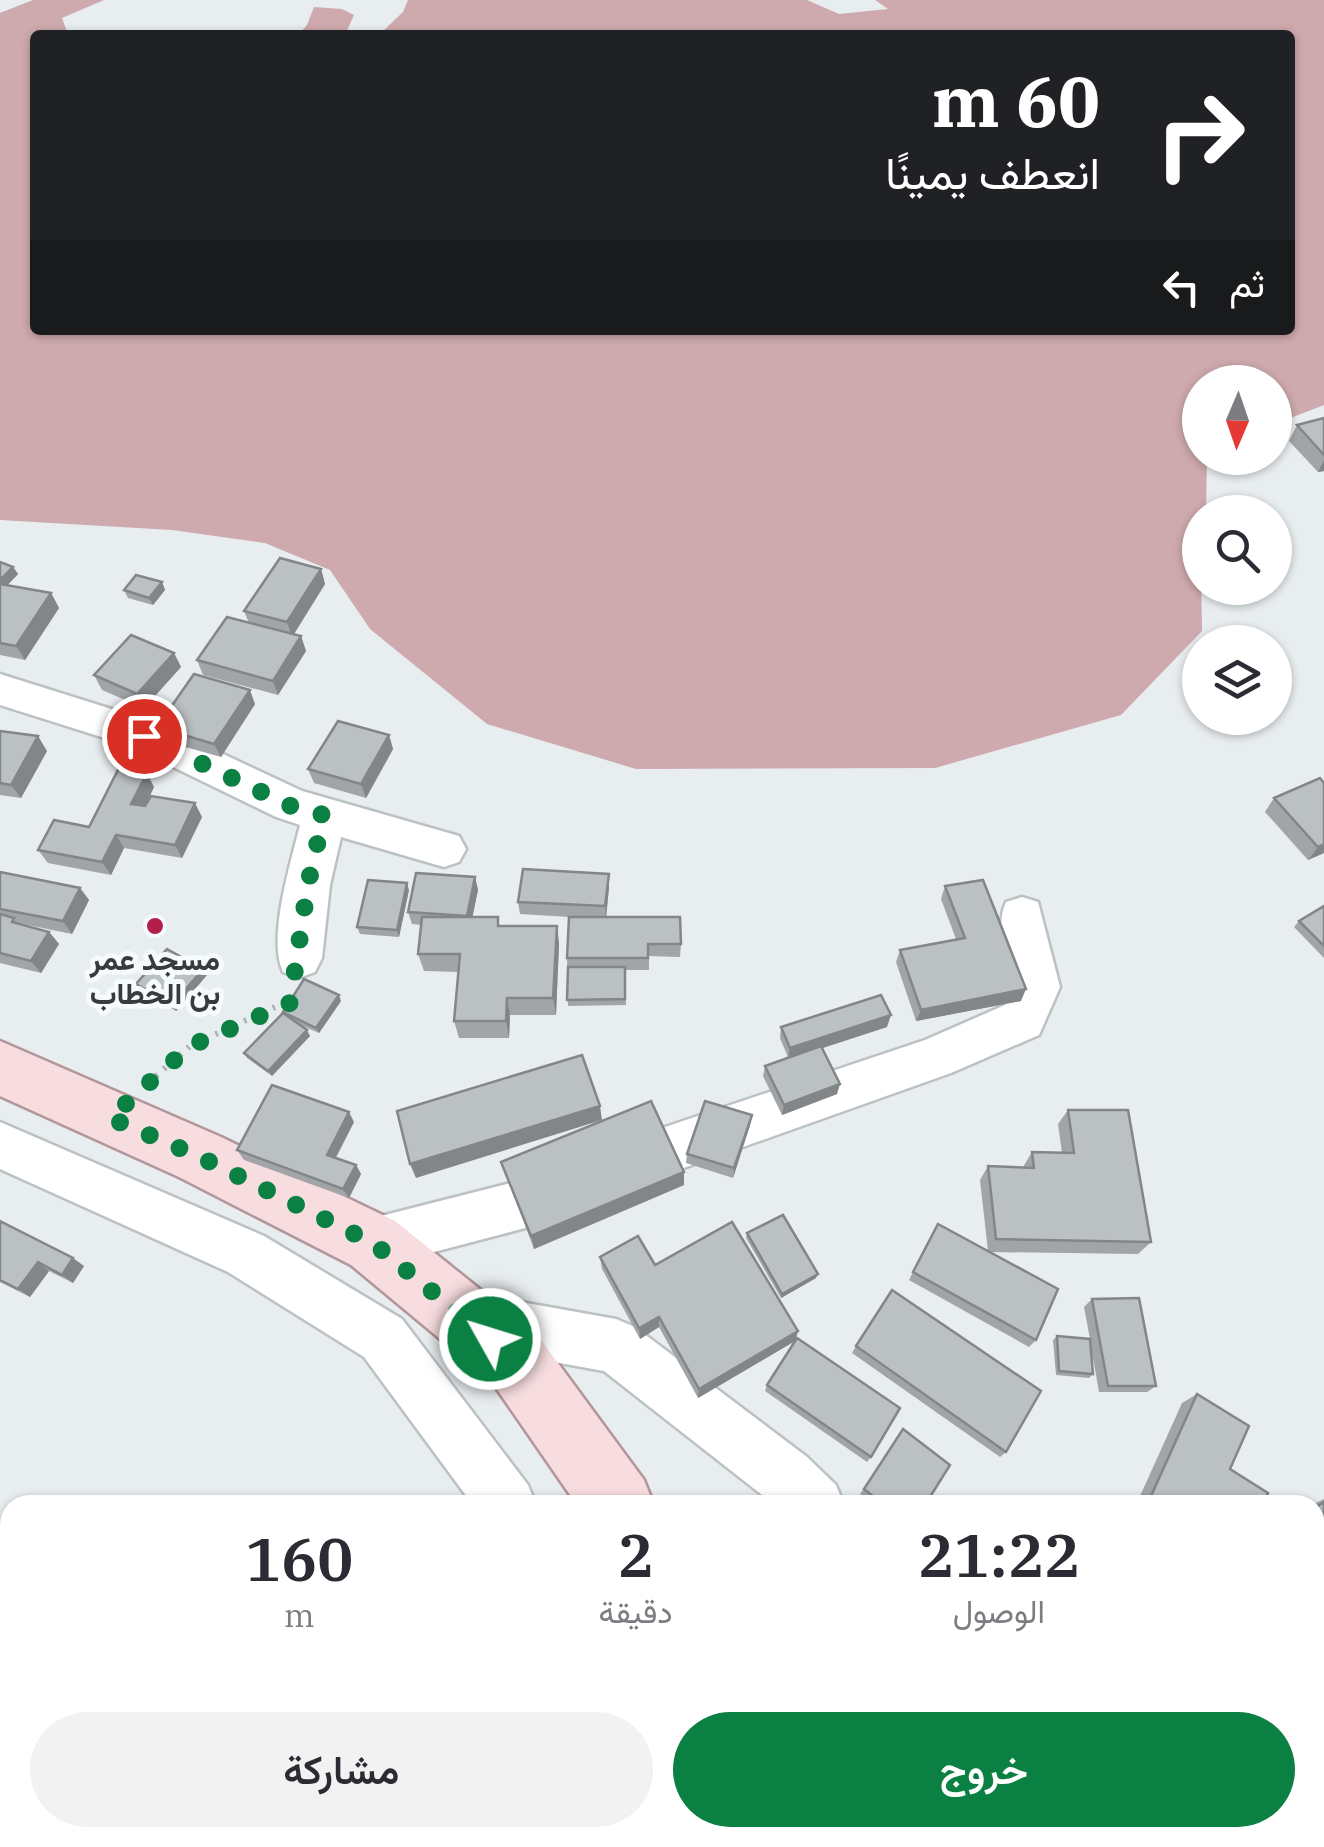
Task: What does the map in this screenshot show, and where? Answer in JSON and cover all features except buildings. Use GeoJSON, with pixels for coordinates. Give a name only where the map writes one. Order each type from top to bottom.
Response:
{"type":"FeatureCollection","features":[{"type":"Feature","properties":{"kind":"main road"},"geometry":{"type":"LineString","coordinates":[[0,1068],[200,1157],[373,1243],[515,1359],[612,1495]]}},
{"type":"Feature","properties":{"kind":"street"},"geometry":{"type":"LineString","coordinates":[[0,689],[144,736],[291,806],[444,849]]}},
{"type":"Feature","properties":{"kind":"street"},"geometry":{"type":"LineString","coordinates":[[298,958],[308,884],[324,815]]}},
{"type":"Feature","properties":{"kind":"street"},"geometry":{"type":"LineString","coordinates":[[373,1243],[556,1196],[656,1154],[934,1058],[1022,1020],[1037,986],[1022,916]]}},
{"type":"Feature","properties":{"kind":"street"},"geometry":{"type":"LineString","coordinates":[[0,1145],[246,1254],[383,1338],[501,1495]]}},
{"type":"Feature","properties":{"kind":"street"},"geometry":{"type":"LineString","coordinates":[[466,1319],[616,1346],[805,1495]]}},
{"type":"Feature","properties":{"kind":"path"},"geometry":{"type":"LineString","coordinates":[[110,1118],[190,1046],[290,1003],[298,958]]}},
{"type":"Feature","properties":{"kind":"shaded area"},"geometry":{"type":"Polygon","coordinates":[[[33,0],[104,0],[62,18],[66,30],[30,30],[30,335],[1295,335],[1295,30],[384,30],[403,12],[408,0],[807,0],[839,14],[888,9],[875,0],[1324,0],[1324,405],[1292,417],[1292,365],[1182,365],[1182,475],[1207,475],[1206,495],[1182,495],[1182,605],[1202,605],[1202,625],[1182,625],[1182,652],[1121,715],[935,768],[636,769],[487,724],[370,629],[330,570],[265,543],[172,530],[0,520],[0,13],[33,0]]]}},
{"type":"Feature","properties":{"kind":"shaded area"},"geometry":{"type":"Polygon","coordinates":[[[314,7],[342,9],[354,15],[347,30],[302,30],[314,7]]]}},
{"type":"Feature","properties":{"kind":"place","name":"مسجد عمر بن الخطاب"},"geometry":{"type":"Point","coordinates":[155,926]}},
{"type":"Feature","properties":{"kind":"route"},"geometry":{"type":"LineString","coordinates":[[144,736],[291,806],[324,815],[308,884],[290,1003],[190,1046],[110,1118],[200,1157],[373,1243],[490,1339]]}}]}
